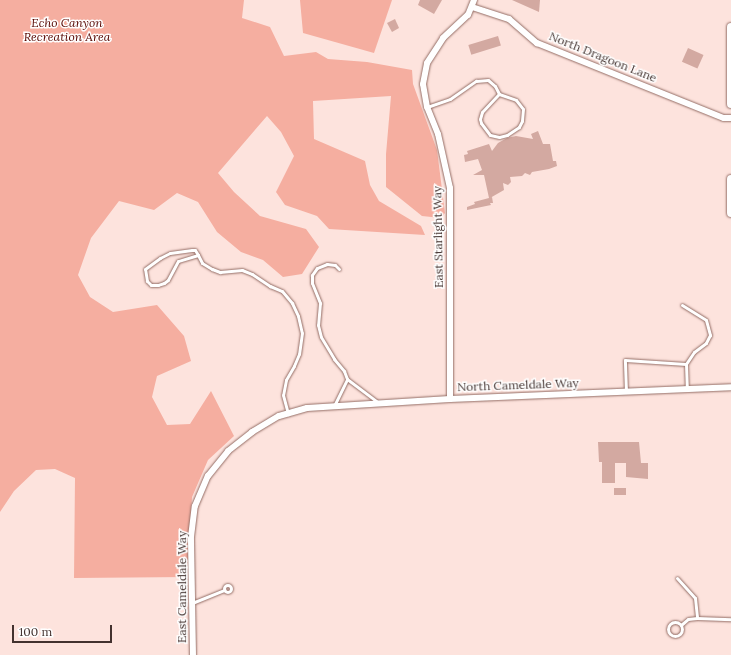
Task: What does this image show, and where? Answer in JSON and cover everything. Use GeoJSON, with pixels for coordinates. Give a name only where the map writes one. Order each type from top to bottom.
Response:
{"type":"FeatureCollection","features":[{"type":"Feature","properties":{"kind":"street","name":"East Starlight Way"},"geometry":{"type":"LineString","coordinates":[[450,399],[450,188],[438,134],[427,107],[423,84],[427,63],[443,38],[468,15],[474,0]]}},
{"type":"Feature","properties":{"kind":"street","name":"North Dragoon Lane"},"geometry":{"type":"LineString","coordinates":[[472,7],[509,19],[537,43],[724,118],[731,118]]}},
{"type":"Feature","properties":{"kind":"street"},"geometry":{"type":"LineString","coordinates":[[731,28],[731,104]]}},
{"type":"Feature","properties":{"kind":"street"},"geometry":{"type":"LineString","coordinates":[[731,180],[731,213]]}},
{"type":"Feature","properties":{"kind":"street","name":"North Cameldale Way"},"geometry":{"type":"LineString","coordinates":[[307,408],[450,399],[731,387]]}},
{"type":"Feature","properties":{"kind":"street","name":"East Cameldale Way"},"geometry":{"type":"LineString","coordinates":[[193,655],[192,537],[196,506],[208,476],[228,451],[252,432],[279,416],[307,408]]}},
{"type":"Feature","properties":{"kind":"lane"},"geometry":{"type":"LineString","coordinates":[[427,107],[450,99],[471,83],[481,79],[488,80],[492,83],[499,94],[519,103],[523,109],[523,115],[519,127],[511,133],[499,137],[490,135],[480,119],[482,112],[499,94]]}},
{"type":"Feature","properties":{"kind":"lane"},"geometry":{"type":"LineString","coordinates":[[198,255],[178,261],[168,280],[164,283],[158,286],[152,285],[147,281],[145,269],[160,258],[170,253],[188,249],[195,250],[198,255],[202,263],[212,269],[220,272],[242,270],[252,274],[270,286],[282,291],[292,303],[298,316],[302,333],[299,354],[286,380],[283,395],[288,414]]}},
{"type":"Feature","properties":{"kind":"lane"},"geometry":{"type":"LineString","coordinates":[[339,269],[335,265],[327,264],[317,268],[312,275],[312,283],[320,303],[318,325],[322,337],[334,359],[344,371],[347,379],[378,404]]}},
{"type":"Feature","properties":{"kind":"lane"},"geometry":{"type":"LineString","coordinates":[[682,305],[706,320],[710,335],[706,343],[694,352],[686,364],[687,389]]}},
{"type":"Feature","properties":{"kind":"lane"},"geometry":{"type":"LineString","coordinates":[[626,392],[625,360],[686,364]]}},
{"type":"Feature","properties":{"kind":"lane"},"geometry":{"type":"LineString","coordinates":[[334,407],[347,379]]}},
{"type":"Feature","properties":{"kind":"lane"},"geometry":{"type":"LineString","coordinates":[[677,578],[696,598],[697,618]]}},
{"type":"Feature","properties":{"kind":"lane"},"geometry":{"type":"LineString","coordinates":[[192,603],[224,590]]}},
{"type":"Feature","properties":{"kind":"lane"},"geometry":{"type":"LineString","coordinates":[[681,625],[675,622],[670,623],[668,632],[672,635],[678,635],[682,629],[681,625],[688,619],[731,618]]}},
{"type":"Feature","properties":{"kind":"green space","name":"Echo Canyon Recreation Area"},"geometry":{"type":"Polygon","coordinates":[[[0,0],[244,0],[242,18],[270,27],[284,56],[316,52],[328,59],[367,62],[412,70],[413,84],[437,150],[445,213],[441,218],[422,216],[386,187],[386,154],[391,96],[313,101],[314,139],[365,161],[370,185],[379,201],[421,226],[425,235],[329,229],[317,216],[285,205],[276,192],[294,156],[281,132],[267,116],[218,173],[234,192],[260,216],[306,229],[319,247],[302,274],[283,277],[263,260],[241,252],[217,232],[198,202],[177,193],[154,210],[119,201],[91,238],[78,275],[90,297],[113,312],[157,305],[184,336],[191,361],[157,376],[152,397],[167,425],[190,424],[211,391],[234,436],[208,460],[192,497],[187,577],[74,578],[75,478],[55,469],[36,470],[14,491],[0,512],[0,0]]]}},
{"type":"Feature","properties":{"kind":"green space"},"geometry":{"type":"Polygon","coordinates":[[[300,0],[392,0],[374,53],[303,33],[300,0]]]}},
{"type":"Feature","properties":{"kind":"building"},"geometry":{"type":"Polygon","coordinates":[[[420,0],[442,0],[434,14],[418,5],[420,0]]]}},
{"type":"Feature","properties":{"kind":"building"},"geometry":{"type":"Polygon","coordinates":[[[512,0],[540,0],[539,12],[512,0]]]}},
{"type":"Feature","properties":{"kind":"building"},"geometry":{"type":"Polygon","coordinates":[[[395,19],[399,28],[392,32],[387,23],[395,19]]]}},
{"type":"Feature","properties":{"kind":"building"},"geometry":{"type":"Polygon","coordinates":[[[498,36],[501,46],[471,55],[468,45],[498,36]]]}},
{"type":"Feature","properties":{"kind":"building"},"geometry":{"type":"Polygon","coordinates":[[[688,48],[704,55],[697,69],[682,62],[688,48]]]}},
{"type":"Feature","properties":{"kind":"building"},"geometry":{"type":"Polygon","coordinates":[[[538,131],[543,144],[550,144],[553,161],[556,161],[557,166],[532,172],[530,175],[525,173],[522,176],[510,177],[511,182],[508,185],[503,183],[504,190],[490,198],[492,197],[493,203],[490,203],[491,205],[467,210],[467,207],[475,204],[474,202],[489,198],[484,175],[473,175],[482,170],[478,159],[465,162],[464,155],[468,154],[467,151],[489,144],[492,151],[498,143],[507,138],[516,136],[533,139],[531,134],[538,131]]]}},
{"type":"Feature","properties":{"kind":"building"},"geometry":{"type":"Polygon","coordinates":[[[598,442],[639,442],[641,463],[648,463],[648,479],[626,477],[626,463],[615,463],[615,483],[602,483],[602,462],[599,462],[598,442]]]}},
{"type":"Feature","properties":{"kind":"building"},"geometry":{"type":"Polygon","coordinates":[[[614,488],[626,488],[626,495],[614,495],[614,488]]]}}]}
